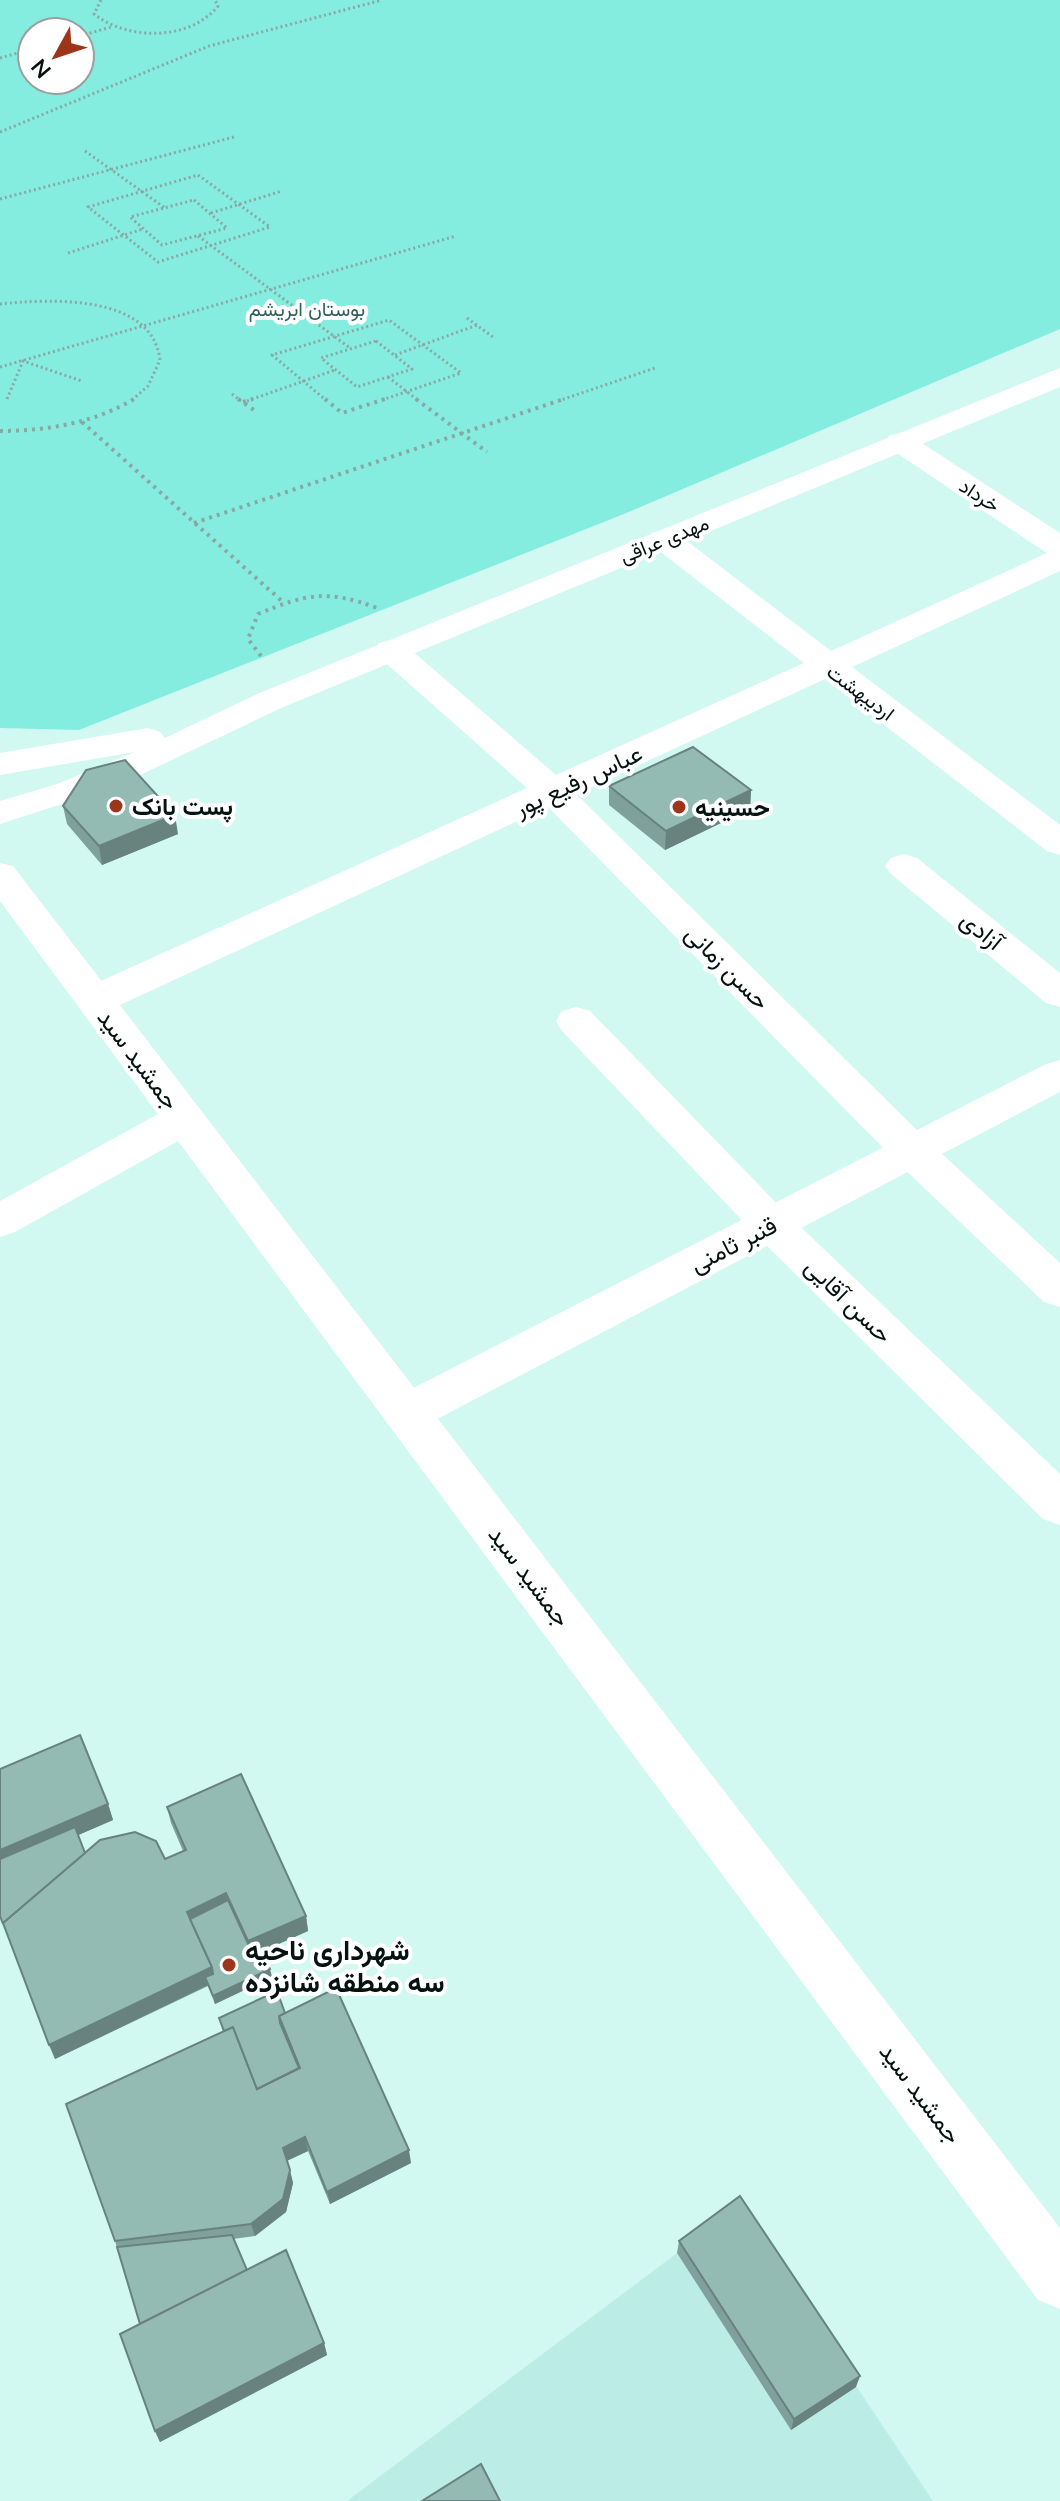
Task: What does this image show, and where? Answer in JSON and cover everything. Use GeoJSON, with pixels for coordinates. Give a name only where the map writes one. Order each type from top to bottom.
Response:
{"type":"FeatureCollection","features":[{"type":"Feature","properties":{"kind":"street","name":"مهدی عراقی"},"geometry":{"type":"LineString","coordinates":[[283,695],[1060,377]]}},
{"type":"Feature","properties":{"kind":"street","name":"خرداد"},"geometry":{"type":"LineString","coordinates":[[900,442],[1060,547]]}},
{"type":"Feature","properties":{"kind":"street","name":"اردیبهشت"},"geometry":{"type":"LineString","coordinates":[[664,539],[1060,843]]}},
{"type":"Feature","properties":{"kind":"street","name":"عباس رفیع پور"},"geometry":{"type":"LineString","coordinates":[[95,1000],[1060,559]]}},
{"type":"Feature","properties":{"kind":"street","name":"حسن زمانی"},"geometry":{"type":"LineString","coordinates":[[406,644],[912,1151],[1060,1290]]}},
{"type":"Feature","properties":{"kind":"street"},"geometry":{"type":"LineString","coordinates":[[0,764],[131,745],[283,695]]}},
{"type":"Feature","properties":{"kind":"street"},"geometry":{"type":"LineString","coordinates":[[0,813],[86,786],[283,695]]}},
{"type":"Feature","properties":{"kind":"street","name":"آزادی"},"geometry":{"type":"LineString","coordinates":[[904,866],[1060,994]]}},
{"type":"Feature","properties":{"kind":"street","name":"جمشید سید"},"geometry":{"type":"LineString","coordinates":[[0,875],[1060,2278]]}},
{"type":"Feature","properties":{"kind":"street","name":"حسن آقایی"},"geometry":{"type":"LineString","coordinates":[[576,1021],[771,1224],[1060,1505]]}},
{"type":"Feature","properties":{"kind":"street","name":"قنبر ثامنی"},"geometry":{"type":"LineString","coordinates":[[407,1413],[1060,1074]]}},
{"type":"Feature","properties":{"kind":"street"},"geometry":{"type":"LineString","coordinates":[[0,1221],[184,1119]]}},
{"type":"Feature","properties":{"kind":"path"},"geometry":{"type":"LineString","coordinates":[[101,0],[94,14],[112,27]]}},
{"type":"Feature","properties":{"kind":"path"},"geometry":{"type":"LineString","coordinates":[[96,32],[112,27],[147,32],[187,28],[214,14],[218,6],[215,0]]}},
{"type":"Feature","properties":{"kind":"path"},"geometry":{"type":"LineString","coordinates":[[0,132],[209,46],[382,0]]}},
{"type":"Feature","properties":{"kind":"path"},"geometry":{"type":"LineString","coordinates":[[0,199],[234,137]]}},
{"type":"Feature","properties":{"kind":"path"},"geometry":{"type":"LineString","coordinates":[[85,151],[115,169],[165,208]]}},
{"type":"Feature","properties":{"kind":"path"},"geometry":{"type":"LineString","coordinates":[[198,175],[270,227],[158,262],[88,207],[143,191],[198,175]]}},
{"type":"Feature","properties":{"kind":"path"},"geometry":{"type":"LineString","coordinates":[[210,213],[282,191]]}},
{"type":"Feature","properties":{"kind":"path"},"geometry":{"type":"LineString","coordinates":[[194,200],[210,213],[227,228],[162,245],[130,217],[194,200]]}},
{"type":"Feature","properties":{"kind":"path"},"geometry":{"type":"LineString","coordinates":[[68,253],[144,229]]}},
{"type":"Feature","properties":{"kind":"path"},"geometry":{"type":"LineString","coordinates":[[198,236],[351,349]]}},
{"type":"Feature","properties":{"kind":"path"},"geometry":{"type":"LineString","coordinates":[[0,367],[456,236]]}},
{"type":"Feature","properties":{"kind":"path"},"geometry":{"type":"LineString","coordinates":[[0,304],[38,300],[81,303],[118,312],[143,326],[159,347],[158,369],[141,392],[111,411],[81,421],[22,432],[0,431]]}},
{"type":"Feature","properties":{"kind":"path"},"geometry":{"type":"LineString","coordinates":[[467,318],[493,337]]}},
{"type":"Feature","properties":{"kind":"path"},"geometry":{"type":"LineString","coordinates":[[389,320],[422,344],[461,373],[342,413],[272,355],[389,320]]}},
{"type":"Feature","properties":{"kind":"path"},"geometry":{"type":"LineString","coordinates":[[394,355],[477,325]]}},
{"type":"Feature","properties":{"kind":"path"},"geometry":{"type":"LineString","coordinates":[[376,341],[394,355],[412,369],[357,387],[321,358],[376,341]]}},
{"type":"Feature","properties":{"kind":"path"},"geometry":{"type":"LineString","coordinates":[[23,361],[82,381]]}},
{"type":"Feature","properties":{"kind":"path"},"geometry":{"type":"LineString","coordinates":[[7,399],[23,361]]}},
{"type":"Feature","properties":{"kind":"path"},"geometry":{"type":"LineString","coordinates":[[194,523],[655,368]]}},
{"type":"Feature","properties":{"kind":"path"},"geometry":{"type":"LineString","coordinates":[[243,402],[336,370]]}},
{"type":"Feature","properties":{"kind":"path"},"geometry":{"type":"LineString","coordinates":[[388,377],[487,452]]}},
{"type":"Feature","properties":{"kind":"path"},"geometry":{"type":"LineString","coordinates":[[232,394],[257,412]]}},
{"type":"Feature","properties":{"kind":"path"},"geometry":{"type":"LineString","coordinates":[[81,421],[284,603]]}},
{"type":"Feature","properties":{"kind":"path"},"geometry":{"type":"LineString","coordinates":[[283,695],[248,639],[258,614],[310,592],[351,597],[381,610],[406,644]]}},
{"type":"Feature","properties":{"kind":"shaded area"},"geometry":{"type":"Polygon","coordinates":[[[737,2208],[933,2501],[347,2501],[737,2208]]]}},
{"type":"Feature","properties":{"kind":"green space","name":"بوستان ابریشم"},"geometry":{"type":"Polygon","coordinates":[[[0,0],[1060,0],[1060,329],[624,514],[79,730],[0,728],[0,0]]]}},
{"type":"Feature","properties":{"kind":"building","name":"حسینیه"},"geometry":{"type":"Polygon","coordinates":[[[693,747],[751,790],[666,831],[609,786],[693,747]]]}},
{"type":"Feature","properties":{"kind":"building","name":"پست بانک"},"geometry":{"type":"Polygon","coordinates":[[[125,760],[175,815],[99,846],[63,806],[86,770],[125,760]]]}},
{"type":"Feature","properties":{"kind":"building"},"geometry":{"type":"Polygon","coordinates":[[[80,1735],[108,1804],[0,1850],[0,1769],[80,1735]]]}},
{"type":"Feature","properties":{"kind":"building"},"geometry":{"type":"Polygon","coordinates":[[[241,1774],[306,1916],[248,1941],[226,1893],[187,1912],[212,1967],[49,2045],[3,1923],[100,1840],[135,1832],[156,1841],[165,1859],[186,1850],[167,1807],[241,1774]]]}},
{"type":"Feature","properties":{"kind":"building"},"geometry":{"type":"Polygon","coordinates":[[[75,1827],[85,1853],[3,1924],[0,1916],[0,1859],[75,1827]]]}},
{"type":"Feature","properties":{"kind":"building"},"geometry":{"type":"Polygon","coordinates":[[[228,1900],[250,1948],[259,1943],[270,1969],[213,1996],[205,1977],[213,1974],[212,1967],[190,1919],[228,1900]]]}},
{"type":"Feature","properties":{"kind":"building"},"geometry":{"type":"Polygon","coordinates":[[[336,1988],[409,2150],[327,2192],[305,2137],[283,2148],[290,2170],[283,2199],[251,2224],[115,2241],[66,2104],[233,2027],[257,2089],[300,2068],[279,2016],[336,1988]]]}},
{"type":"Feature","properties":{"kind":"building"},"geometry":{"type":"Polygon","coordinates":[[[277,1991],[285,2013],[279,2016],[280,2023],[299,2068],[257,2089],[233,2027],[224,2031],[219,2018],[277,1991]]]}},
{"type":"Feature","properties":{"kind":"building"},"geometry":{"type":"Polygon","coordinates":[[[740,2196],[860,2376],[794,2419],[679,2241],[740,2196]]]}},
{"type":"Feature","properties":{"kind":"building"},"geometry":{"type":"Polygon","coordinates":[[[232,2235],[247,2270],[140,2324],[117,2247],[232,2235]]]}},
{"type":"Feature","properties":{"kind":"building"},"geometry":{"type":"Polygon","coordinates":[[[286,2250],[324,2343],[155,2431],[120,2334],[286,2250]]]}},
{"type":"Feature","properties":{"kind":"building"},"geometry":{"type":"Polygon","coordinates":[[[481,2464],[500,2501],[422,2501],[481,2464]]]}},
{"type":"Feature","properties":{"kind":"place","name":"پست بانک"},"geometry":{"type":"Point","coordinates":[116,806]}},
{"type":"Feature","properties":{"kind":"place","name":"حسینیه"},"geometry":{"type":"Point","coordinates":[679,807]}},
{"type":"Feature","properties":{"kind":"place","name":"شهرداری ناحیه سه منطقه شانزده"},"geometry":{"type":"Point","coordinates":[229,1965]}}]}
